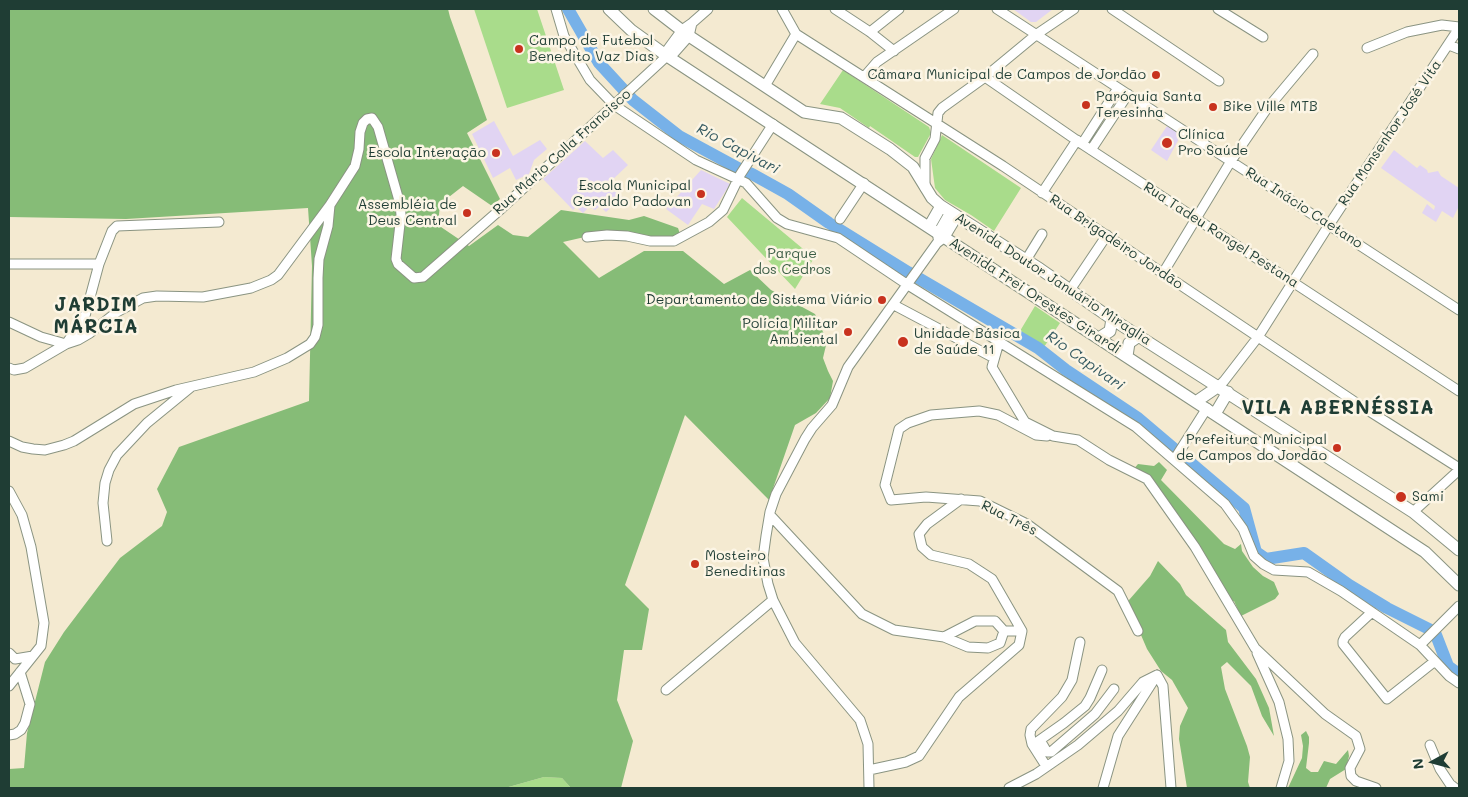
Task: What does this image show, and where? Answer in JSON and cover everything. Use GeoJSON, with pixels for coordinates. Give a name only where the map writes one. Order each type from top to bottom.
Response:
{"type":"FeatureCollection","features":[{"type":"Feature","properties":{"kind":"main road","name":"Avenida Frei Orestes Girardi"},"geometry":{"type":"LineString","coordinates":[[609,9],[631,30],[668,56],[864,183],[937,235],[1197,401],[1424,552],[1459,585]]}},
{"type":"Feature","properties":{"kind":"main road","name":"Avenida Doutor Januário Miraglia"},"geometry":{"type":"LineString","coordinates":[[654,9],[685,33],[804,112],[841,118],[890,149],[913,167],[932,198],[950,212],[1026,260],[1112,319],[1413,512],[1459,550]]}},
{"type":"Feature","properties":{"kind":"main road"},"geometry":{"type":"LineString","coordinates":[[937,235],[950,212]]}},
{"type":"Feature","properties":{"kind":"main road"},"geometry":{"type":"LineString","coordinates":[[1099,338],[1110,331],[1112,319]]}},
{"type":"Feature","properties":{"kind":"main road"},"geometry":{"type":"LineString","coordinates":[[1127,356],[1129,343],[1139,336]]}},
{"type":"Feature","properties":{"kind":"main road"},"geometry":{"type":"LineString","coordinates":[[1197,401],[1223,389]]}},
{"type":"Feature","properties":{"kind":"main road"},"geometry":{"type":"LineString","coordinates":[[1211,411],[1223,389]]}},
{"type":"Feature","properties":{"kind":"street"},"geometry":{"type":"LineString","coordinates":[[556,9],[564,36],[590,80],[614,105],[696,160],[739,177],[777,218],[787,224],[838,238],[999,342],[1136,427],[1225,504],[1243,529],[1254,556],[1262,564],[1274,570],[1308,572],[1340,591],[1421,645],[1449,676],[1459,683]]}},
{"type":"Feature","properties":{"kind":"street"},"geometry":{"type":"LineString","coordinates":[[685,33],[692,23],[708,9]]}},
{"type":"Feature","properties":{"kind":"street","name":"Rua Brigadeiro Jordão"},"geometry":{"type":"LineString","coordinates":[[782,9],[796,34],[1107,235],[1358,404],[1459,469]]}},
{"type":"Feature","properties":{"kind":"street"},"geometry":{"type":"LineString","coordinates":[[835,9],[870,32],[894,51]]}},
{"type":"Feature","properties":{"kind":"street"},"geometry":{"type":"LineString","coordinates":[[870,32],[899,9]]}},
{"type":"Feature","properties":{"kind":"street"},"geometry":{"type":"LineString","coordinates":[[864,77],[877,62],[954,9]]}},
{"type":"Feature","properties":{"kind":"street","name":"Rua Inácio Caetano"},"geometry":{"type":"LineString","coordinates":[[998,9],[1459,310]]}},
{"type":"Feature","properties":{"kind":"street"},"geometry":{"type":"LineString","coordinates":[[926,188],[925,158],[935,139],[938,113],[942,108],[985,77],[1037,34],[1074,9]]}},
{"type":"Feature","properties":{"kind":"street"},"geometry":{"type":"LineString","coordinates":[[1112,9],[1219,81]]}},
{"type":"Feature","properties":{"kind":"street"},"geometry":{"type":"LineString","coordinates":[[1218,9],[1263,37]]}},
{"type":"Feature","properties":{"kind":"street","name":"Rua Monsenhor José Vita"},"geometry":{"type":"LineString","coordinates":[[1223,389],[1224,381],[1258,337],[1292,281],[1449,45],[1459,27],[1442,25],[1407,32],[1367,48]]}},
{"type":"Feature","properties":{"kind":"street","name":"Rua Mário Colla Francisco"},"geometry":{"type":"LineString","coordinates":[[330,205],[355,166],[360,150],[360,132],[363,123],[367,119],[372,118],[378,126],[400,204],[401,216],[396,259],[398,264],[414,278],[419,279],[428,274],[668,56],[674,53],[685,33]]}},
{"type":"Feature","properties":{"kind":"street"},"geometry":{"type":"LineString","coordinates":[[765,86],[796,34]]}},
{"type":"Feature","properties":{"kind":"street"},"geometry":{"type":"LineString","coordinates":[[1449,45],[1459,50]]}},
{"type":"Feature","properties":{"kind":"street"},"geometry":{"type":"LineString","coordinates":[[1163,273],[1231,161],[1266,110],[1313,54]]}},
{"type":"Feature","properties":{"kind":"street","name":"Rua Tadeu Rangel Pestana"},"geometry":{"type":"LineString","coordinates":[[985,77],[1091,150],[1459,391]]}},
{"type":"Feature","properties":{"kind":"street"},"geometry":{"type":"LineString","coordinates":[[1042,193],[1118,88]]}},
{"type":"Feature","properties":{"kind":"street"},"geometry":{"type":"LineString","coordinates":[[1091,150],[1128,94]]}},
{"type":"Feature","properties":{"kind":"street"},"geometry":{"type":"LineString","coordinates":[[587,237],[607,235],[627,236],[650,241],[674,241],[709,222],[723,210],[739,177],[774,124]]}},
{"type":"Feature","properties":{"kind":"street"},"geometry":{"type":"LineString","coordinates":[[840,219],[864,183]]}},
{"type":"Feature","properties":{"kind":"street"},"geometry":{"type":"LineString","coordinates":[[9,368],[14,370],[25,368],[66,344],[84,337],[117,312],[143,298],[157,296],[203,297],[251,288],[271,280],[278,275],[330,205]]}},
{"type":"Feature","properties":{"kind":"street"},"geometry":{"type":"LineString","coordinates":[[9,441],[22,447],[45,450],[64,445],[74,441],[134,404],[194,385],[254,372],[287,358],[310,344],[315,337],[318,325],[320,258],[328,226],[330,205]]}},
{"type":"Feature","properties":{"kind":"street"},"geometry":{"type":"LineString","coordinates":[[869,788],[868,744],[860,720],[795,643],[773,600],[763,558],[770,515],[779,487],[805,438],[832,405],[848,367],[919,270],[950,212]]}},
{"type":"Feature","properties":{"kind":"street"},"geometry":{"type":"LineString","coordinates":[[66,344],[85,316],[99,264],[112,231],[117,226],[219,222]]}},
{"type":"Feature","properties":{"kind":"street"},"geometry":{"type":"LineString","coordinates":[[1026,260],[1042,234]]}},
{"type":"Feature","properties":{"kind":"street"},"geometry":{"type":"LineString","coordinates":[[1070,290],[1107,235]]}},
{"type":"Feature","properties":{"kind":"street"},"geometry":{"type":"LineString","coordinates":[[9,264],[99,264]]}},
{"type":"Feature","properties":{"kind":"street"},"geometry":{"type":"LineString","coordinates":[[894,305],[994,358]]}},
{"type":"Feature","properties":{"kind":"street"},"geometry":{"type":"LineString","coordinates":[[9,322],[41,337],[66,344]]}},
{"type":"Feature","properties":{"kind":"street"},"geometry":{"type":"LineString","coordinates":[[999,342],[992,366],[1026,422],[1053,436]]}},
{"type":"Feature","properties":{"kind":"street"},"geometry":{"type":"LineString","coordinates":[[107,541],[103,503],[105,483],[117,455],[147,423],[194,385]]}},
{"type":"Feature","properties":{"kind":"street"},"geometry":{"type":"LineString","coordinates":[[962,500],[926,497],[891,500],[885,485],[899,429],[908,423],[931,415],[979,411],[998,415],[1036,435],[1078,440],[1109,460],[1147,479],[1195,547],[1255,648],[1279,702],[1288,739],[1289,760],[1281,788]]}},
{"type":"Feature","properties":{"kind":"street"},"geometry":{"type":"LineString","coordinates":[[1175,460],[1186,442],[1211,411]]}},
{"type":"Feature","properties":{"kind":"street"},"geometry":{"type":"LineString","coordinates":[[1413,512],[1459,469]]}},
{"type":"Feature","properties":{"kind":"street"},"geometry":{"type":"LineString","coordinates":[[9,491],[22,515],[31,547],[42,609],[43,636],[41,646],[9,686]]}},
{"type":"Feature","properties":{"kind":"street","name":"Rua Três"},"geometry":{"type":"LineString","coordinates":[[1022,631],[992,579],[969,564],[931,555],[922,547],[920,534],[927,524],[962,500],[980,501],[1027,524],[1118,591],[1138,631]]}},
{"type":"Feature","properties":{"kind":"street"},"geometry":{"type":"LineString","coordinates":[[770,515],[862,614],[894,630],[944,637],[968,647],[988,648],[1000,643],[1004,632]]}},
{"type":"Feature","properties":{"kind":"street"},"geometry":{"type":"LineString","coordinates":[[666,690],[773,600]]}},
{"type":"Feature","properties":{"kind":"street"},"geometry":{"type":"LineString","coordinates":[[1421,645],[1459,606]]}},
{"type":"Feature","properties":{"kind":"street"},"geometry":{"type":"LineString","coordinates":[[1372,612],[1343,641],[1348,651],[1387,699],[1435,661]]}},
{"type":"Feature","properties":{"kind":"street"},"geometry":{"type":"LineString","coordinates":[[944,637],[975,621],[995,621],[1004,632]]}},
{"type":"Feature","properties":{"kind":"street"},"geometry":{"type":"LineString","coordinates":[[869,770],[906,762],[919,756],[960,697],[1019,645],[1022,631],[1004,632]]}},
{"type":"Feature","properties":{"kind":"street"},"geometry":{"type":"LineString","coordinates":[[1080,642],[1072,680],[1062,698],[1031,729],[1030,735],[1047,752],[1051,752],[1095,714],[1114,689]]}},
{"type":"Feature","properties":{"kind":"street"},"geometry":{"type":"LineString","coordinates":[[1255,648],[1325,714],[1356,736],[1360,749],[1350,768],[1351,776],[1356,781],[1376,788]]}},
{"type":"Feature","properties":{"kind":"street"},"geometry":{"type":"LineString","coordinates":[[9,653],[15,659],[33,656]]}},
{"type":"Feature","properties":{"kind":"street"},"geometry":{"type":"LineString","coordinates":[[1036,742],[1085,706],[1102,670]]}},
{"type":"Feature","properties":{"kind":"street"},"geometry":{"type":"LineString","coordinates":[[9,735],[21,730],[30,704],[20,672]]}},
{"type":"Feature","properties":{"kind":"street"},"geometry":{"type":"LineString","coordinates":[[1009,788],[1078,745],[1118,711],[1142,682],[1157,675]]}},
{"type":"Feature","properties":{"kind":"street"},"geometry":{"type":"LineString","coordinates":[[1103,788],[1118,736],[1157,675]]}},
{"type":"Feature","properties":{"kind":"street"},"geometry":{"type":"LineString","coordinates":[[1157,675],[1163,686],[1171,788]]}},
{"type":"Feature","properties":{"kind":"street"},"geometry":{"type":"LineString","coordinates":[[1036,742],[1046,766]]}},
{"type":"Feature","properties":{"kind":"street"},"geometry":{"type":"LineString","coordinates":[[1430,744],[1440,769],[1455,788]]}},
{"type":"Feature","properties":{"kind":"shaded area"},"geometry":{"type":"Polygon","coordinates":[[[1013,9],[1053,9],[1036,22],[1031,22],[1013,9]]]}},
{"type":"Feature","properties":{"kind":"shaded area","name":"Escola Interação"},"geometry":{"type":"Polygon","coordinates":[[[494,121],[513,156],[540,140],[547,149],[534,160],[529,174],[516,180],[510,168],[493,178],[472,134],[494,121]]]}},
{"type":"Feature","properties":{"kind":"shaded area","name":"Clínica Pro Saúde"},"geometry":{"type":"Polygon","coordinates":[[[1167,126],[1181,135],[1167,161],[1151,150],[1167,126]]]}},
{"type":"Feature","properties":{"kind":"shaded area"},"geometry":{"type":"Polygon","coordinates":[[[585,141],[603,158],[613,150],[628,165],[609,183],[622,197],[606,212],[600,206],[595,210],[589,207],[583,213],[576,207],[573,210],[543,179],[585,141]]]}},
{"type":"Feature","properties":{"kind":"shaded area"},"geometry":{"type":"Polygon","coordinates":[[[1394,150],[1417,168],[1420,165],[1428,173],[1438,171],[1441,176],[1459,188],[1459,206],[1453,218],[1442,211],[1436,222],[1422,213],[1427,204],[1434,210],[1435,206],[1381,168],[1394,150]]]}},
{"type":"Feature","properties":{"kind":"shaded area","name":"Escola Municipal Geraldo Padovan"},"geometry":{"type":"Polygon","coordinates":[[[701,170],[730,184],[714,209],[702,204],[688,225],[666,209],[701,170]]]}},
{"type":"Feature","properties":{"kind":"green space"},"geometry":{"type":"Polygon","coordinates":[[[9,9],[448,9],[487,120],[467,133],[500,199],[492,206],[463,186],[440,204],[438,225],[469,246],[498,225],[513,235],[528,237],[561,210],[629,220],[644,216],[678,228],[680,234],[673,239],[602,233],[563,242],[599,278],[644,251],[683,251],[724,284],[750,270],[771,290],[815,314],[827,341],[823,358],[833,381],[830,398],[816,413],[795,425],[769,500],[685,415],[625,585],[649,609],[642,650],[624,650],[617,700],[633,741],[621,788],[571,788],[562,778],[544,777],[505,788],[9,788],[9,769],[24,768],[27,733],[45,662],[64,632],[120,558],[162,526],[167,512],[157,489],[179,447],[309,401],[312,266],[308,208],[126,219],[9,217],[9,9]]]}},
{"type":"Feature","properties":{"kind":"green space","name":"Campo de Futebol Benedito Vaz Dias"},"geometry":{"type":"Polygon","coordinates":[[[474,9],[537,9],[564,90],[507,108],[474,9]]]}},
{"type":"Feature","properties":{"kind":"green space"},"geometry":{"type":"Polygon","coordinates":[[[843,70],[929,127],[931,133],[918,157],[915,157],[840,108],[820,104],[843,70]]]}},
{"type":"Feature","properties":{"kind":"green space"},"geometry":{"type":"Polygon","coordinates":[[[942,135],[1021,188],[994,231],[945,200],[935,188],[931,159],[942,135]]]}},
{"type":"Feature","properties":{"kind":"green space","name":"Parque dos Cedros"},"geometry":{"type":"Polygon","coordinates":[[[742,198],[814,258],[795,289],[727,217],[742,198]]]}},
{"type":"Feature","properties":{"kind":"green space"},"geometry":{"type":"Polygon","coordinates":[[[1035,306],[1060,323],[1044,347],[1020,331],[1035,306]]]}},
{"type":"Feature","properties":{"kind":"green space"},"geometry":{"type":"Polygon","coordinates":[[[1159,462],[1167,470],[1161,480],[1224,544],[1235,549],[1241,544],[1242,551],[1253,567],[1263,576],[1274,582],[1279,594],[1275,599],[1241,616],[1234,601],[1229,601],[1159,490],[1132,471],[1138,464],[1154,466],[1159,462]]]}},
{"type":"Feature","properties":{"kind":"green space"},"geometry":{"type":"Polygon","coordinates":[[[1158,561],[1180,584],[1186,595],[1226,630],[1228,642],[1256,679],[1269,708],[1274,736],[1262,716],[1251,686],[1227,662],[1221,667],[1225,689],[1250,757],[1248,782],[1250,788],[1187,788],[1179,739],[1180,726],[1188,708],[1172,680],[1161,671],[1147,649],[1129,607],[1129,600],[1150,576],[1158,561]]]}},
{"type":"Feature","properties":{"kind":"green space"},"geometry":{"type":"Polygon","coordinates":[[[1306,731],[1309,743],[1306,768],[1311,772],[1318,772],[1324,761],[1336,764],[1348,750],[1349,756],[1346,769],[1330,779],[1326,788],[1288,788],[1302,758],[1303,746],[1301,735],[1306,731]]]}},
{"type":"Feature","properties":{"kind":"green space"},"geometry":{"type":"Polygon","coordinates":[[[544,777],[562,778],[571,788],[505,788],[544,777]]]}},
{"type":"Feature","properties":{"kind":"waterway","name":"Rio Capivari"},"geometry":{"type":"LineString","coordinates":[[568,9],[599,63],[633,100],[679,136],[788,194],[829,223],[908,272],[1038,348],[1066,370],[1138,418],[1244,508],[1256,552],[1266,559],[1304,553],[1349,585],[1387,608],[1429,629],[1436,635],[1448,666],[1459,674]]}},
{"type":"Feature","properties":{"kind":"place","name":"Campo de Futebol Benedito Vaz Dias"},"geometry":{"type":"Point","coordinates":[519,49]}},
{"type":"Feature","properties":{"kind":"place","name":"Câmara Municipal de Campos de Jordão"},"geometry":{"type":"Point","coordinates":[1156,75]}},
{"type":"Feature","properties":{"kind":"place","name":"Paróquia Santa Teresinha"},"geometry":{"type":"Point","coordinates":[1086,105]}},
{"type":"Feature","properties":{"kind":"place","name":"Bike Ville MTB"},"geometry":{"type":"Point","coordinates":[1213,107]}},
{"type":"Feature","properties":{"kind":"place","name":"Clínica Pro Saúde"},"geometry":{"type":"Point","coordinates":[1167,143]}},
{"type":"Feature","properties":{"kind":"place","name":"Escola Interação"},"geometry":{"type":"Point","coordinates":[496,153]}},
{"type":"Feature","properties":{"kind":"place","name":"Escola Municipal Geraldo Padovan"},"geometry":{"type":"Point","coordinates":[701,194]}},
{"type":"Feature","properties":{"kind":"place","name":"Assembléia de Deus Central"},"geometry":{"type":"Point","coordinates":[467,213]}},
{"type":"Feature","properties":{"kind":"place","name":"Departamento de Sistema Viário"},"geometry":{"type":"Point","coordinates":[882,300]}},
{"type":"Feature","properties":{"kind":"place","name":"Polícia Militar Ambiental"},"geometry":{"type":"Point","coordinates":[848,332]}},
{"type":"Feature","properties":{"kind":"place","name":"Unidade Básica de Saúde 11"},"geometry":{"type":"Point","coordinates":[903,342]}},
{"type":"Feature","properties":{"kind":"place","name":"Prefeitura Municipal de Campos do Jordão"},"geometry":{"type":"Point","coordinates":[1337,448]}},
{"type":"Feature","properties":{"kind":"place","name":"Sami"},"geometry":{"type":"Point","coordinates":[1401,497]}},
{"type":"Feature","properties":{"kind":"place","name":"Mosteiro Beneditinas"},"geometry":{"type":"Point","coordinates":[695,564]}},
{"type":"Feature","properties":{"kind":"district","name":"JARDIM MÁRCIA"},"geometry":{"type":"Point","coordinates":[96,316]}},
{"type":"Feature","properties":{"kind":"district","name":"VILA ABERNÉSSIA"},"geometry":{"type":"Point","coordinates":[1338,408]}}]}
